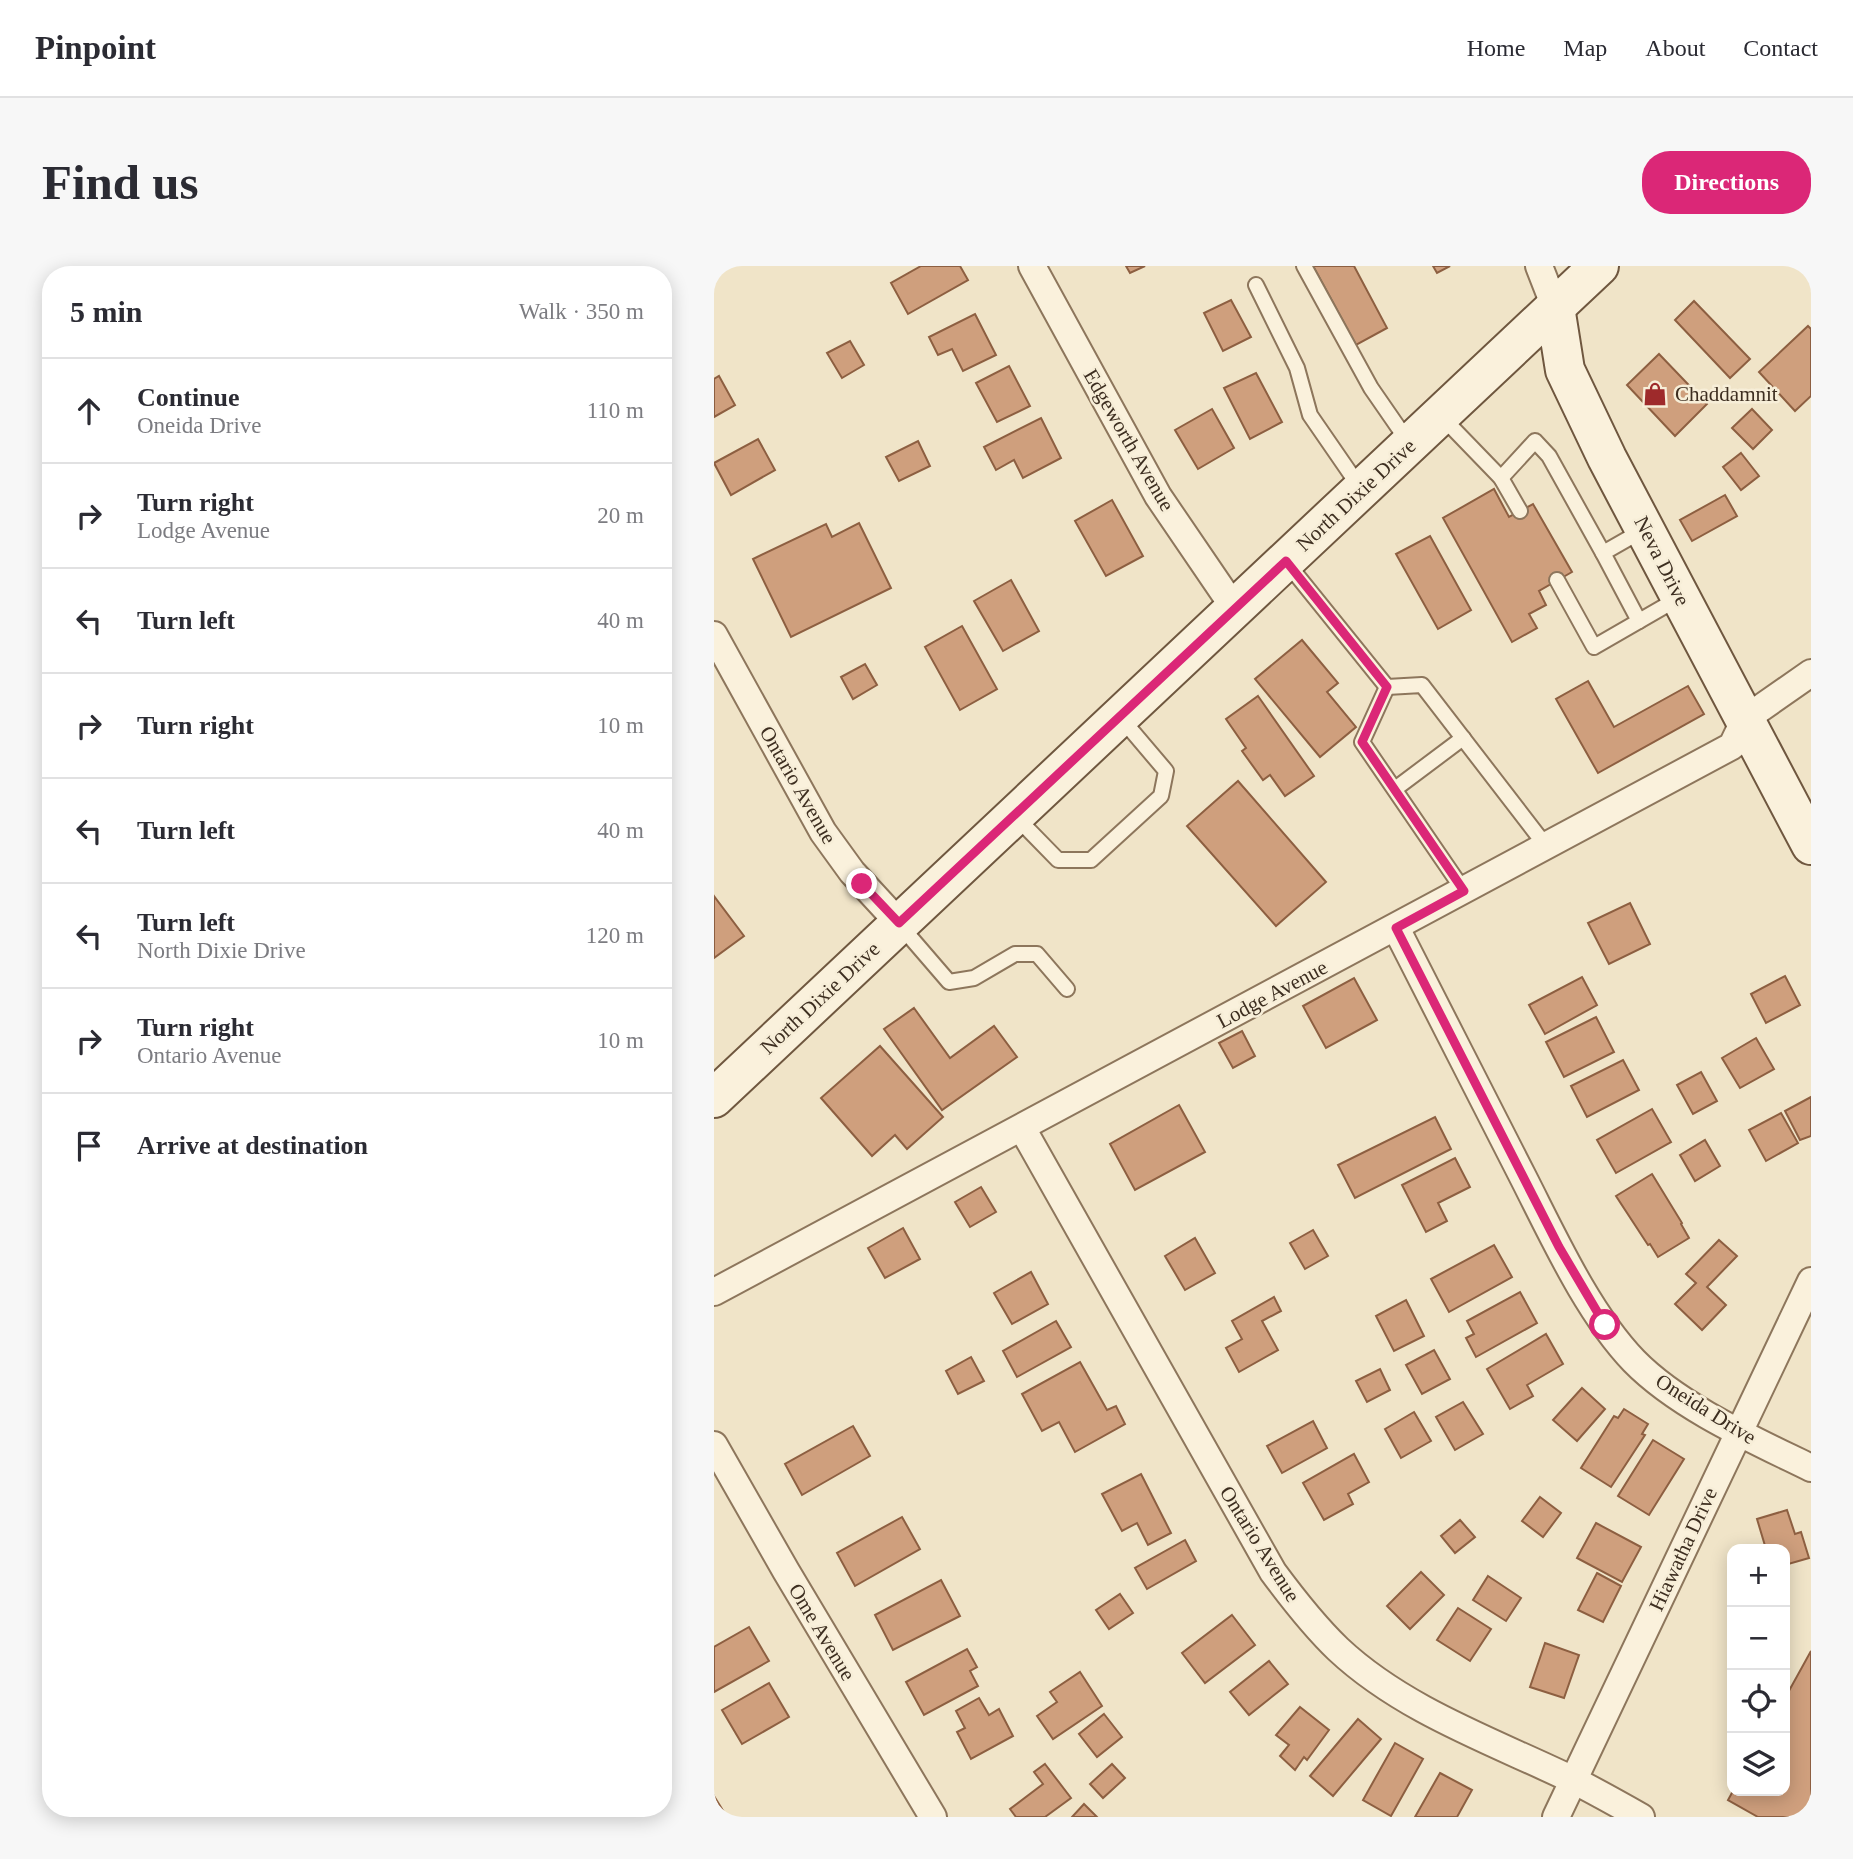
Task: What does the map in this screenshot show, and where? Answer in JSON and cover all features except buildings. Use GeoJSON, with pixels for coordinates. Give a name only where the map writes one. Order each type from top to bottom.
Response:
{"type":"FeatureCollection","features":[{"type":"Feature","properties":{"kind":"main road","name":"North Dixie Drive"},"geometry":{"type":"LineString","coordinates":[[714,1098],[1599,266]]}},
{"type":"Feature","properties":{"kind":"main road","name":"Neva Drive"},"geometry":{"type":"LineString","coordinates":[[1555,307],[1565,370],[1607,458],[1811,845]]}},
{"type":"Feature","properties":{"kind":"street","name":"Edgeworth Avenue"},"geometry":{"type":"LineString","coordinates":[[1032,266],[1158,496],[1235,609]]}},
{"type":"Feature","properties":{"kind":"street","name":"Neva Drive"},"geometry":{"type":"LineString","coordinates":[[1539,266],[1555,307]]}},
{"type":"Feature","properties":{"kind":"street","name":"Ontario Avenue"},"geometry":{"type":"LineString","coordinates":[[714,635],[823,832],[852,872],[899,923]]}},
{"type":"Feature","properties":{"kind":"street","name":"Lodge Avenue"},"geometry":{"type":"LineString","coordinates":[[714,1292],[1732,746],[1745,719],[1811,673]]}},
{"type":"Feature","properties":{"kind":"street","name":"Oneida Drive"},"geometry":{"type":"LineString","coordinates":[[1396,928],[1559,1247],[1605,1325],[1634,1361],[1667,1388],[1738,1432],[1811,1468]]}},
{"type":"Feature","properties":{"kind":"street","name":"Ontario Avenue"},"geometry":{"type":"LineString","coordinates":[[1023,1128],[1273,1572],[1308,1618],[1339,1650],[1384,1684],[1427,1710],[1573,1780],[1641,1817]]}},
{"type":"Feature","properties":{"kind":"street","name":"Hiawatha Drive"},"geometry":{"type":"LineString","coordinates":[[1556,1817],[1811,1281]]}},
{"type":"Feature","properties":{"kind":"street","name":"Ome Avenue"},"geometry":{"type":"LineString","coordinates":[[714,1445],[786,1572],[933,1817]]}},
{"type":"Feature","properties":{"kind":"lane"},"geometry":{"type":"LineString","coordinates":[[1304,266],[1371,388],[1410,444]]}},
{"type":"Feature","properties":{"kind":"lane"},"geometry":{"type":"LineString","coordinates":[[1256,285],[1297,368],[1310,415],[1361,490]]}},
{"type":"Feature","properties":{"kind":"lane"},"geometry":{"type":"LineString","coordinates":[[1440,415],[1501,478],[1520,511]]}},
{"type":"Feature","properties":{"kind":"lane"},"geometry":{"type":"LineString","coordinates":[[1501,478],[1535,441],[1549,456],[1639,621]]}},
{"type":"Feature","properties":{"kind":"lane"},"geometry":{"type":"LineString","coordinates":[[1603,553],[1646,529]]}},
{"type":"Feature","properties":{"kind":"lane"},"geometry":{"type":"LineString","coordinates":[[1286,561],[1387,687]]}},
{"type":"Feature","properties":{"kind":"lane"},"geometry":{"type":"LineString","coordinates":[[1557,580],[1594,647],[1680,597]]}},
{"type":"Feature","properties":{"kind":"lane"},"geometry":{"type":"LineString","coordinates":[[1387,687],[1422,685],[1546,846]]}},
{"type":"Feature","properties":{"kind":"lane"},"geometry":{"type":"LineString","coordinates":[[1387,687],[1362,742],[1464,891]]}},
{"type":"Feature","properties":{"kind":"lane"},"geometry":{"type":"LineString","coordinates":[[1014,815],[1058,860],[1091,860],[1161,796],[1166,771],[1120,716]]}},
{"type":"Feature","properties":{"kind":"lane"},"geometry":{"type":"LineString","coordinates":[[1395,789],[1463,738]]}},
{"type":"Feature","properties":{"kind":"lane"},"geometry":{"type":"LineString","coordinates":[[899,923],[949,982],[974,978],[1015,954],[1037,954],[1067,989]]}},
{"type":"Feature","properties":{"kind":"place","name":"Chaddamnit"},"geometry":{"type":"Point","coordinates":[1655,394]}},
{"type":"Feature","properties":{"kind":"route"},"geometry":{"type":"LineString","coordinates":[[862,884],[899,923],[1286,561],[1387,687],[1362,742],[1464,891],[1396,928],[1559,1247],[1605,1325]]}}]}
